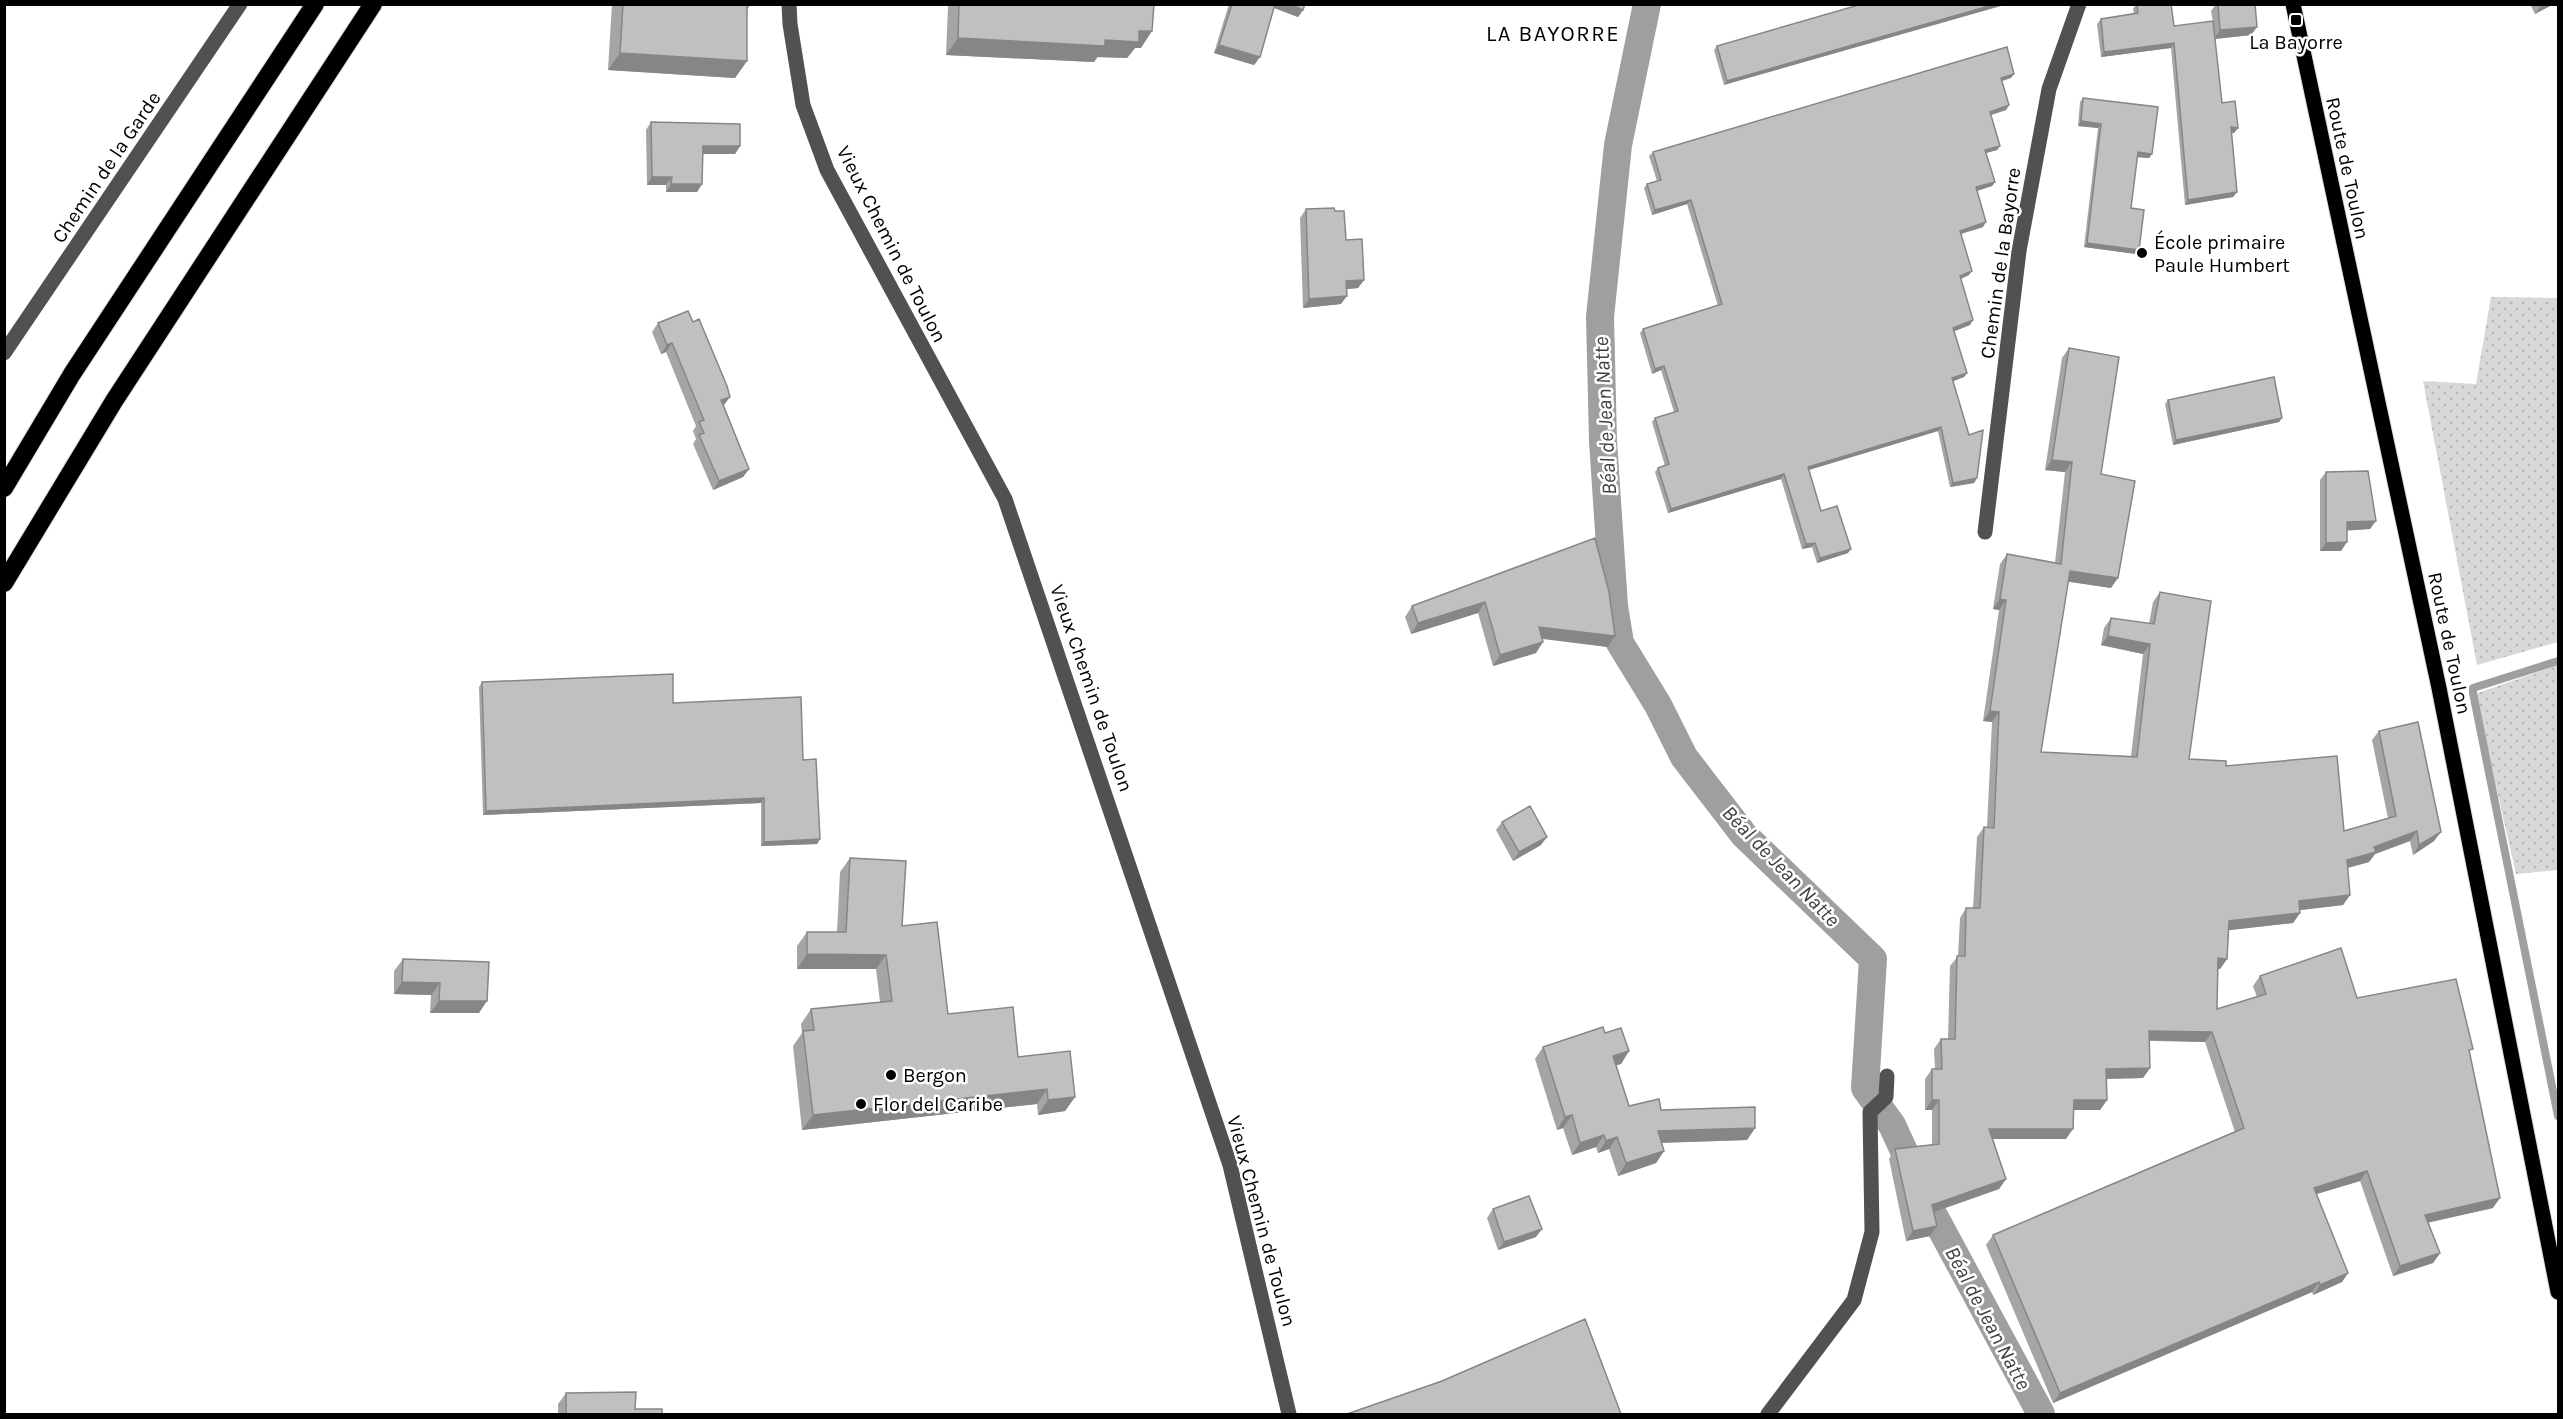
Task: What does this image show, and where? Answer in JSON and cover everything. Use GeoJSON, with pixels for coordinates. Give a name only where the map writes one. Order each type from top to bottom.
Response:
{"type":"FeatureCollection","features":[{"type":"Feature","properties":{"kind":"highway"},"geometry":{"type":"LineString","coordinates":[[4,488],[72,374],[315,4]]}},
{"type":"Feature","properties":{"kind":"highway"},"geometry":{"type":"LineString","coordinates":[[4,583],[114,401],[373,4]]}},
{"type":"Feature","properties":{"kind":"main road","name":"Route de Toulon"},"geometry":{"type":"LineString","coordinates":[[2293,4],[2439,688],[2559,1292]]}},
{"type":"Feature","properties":{"kind":"street","name":"Chemin de la Garde"},"geometry":{"type":"LineString","coordinates":[[4,353],[240,4]]}},
{"type":"Feature","properties":{"kind":"street","name":"Vieux Chemin de Toulon"},"geometry":{"type":"LineString","coordinates":[[789,4],[803,105],[827,170],[1005,499],[1230,1165],[1290,1414]]}},
{"type":"Feature","properties":{"kind":"street","name":"Chemin de la Bayorre"},"geometry":{"type":"LineString","coordinates":[[1984,532],[2019,251],[2049,89],[2079,4]]}},
{"type":"Feature","properties":{"kind":"street"},"geometry":{"type":"LineString","coordinates":[[1768,1414],[1854,1300],[1872,1232],[1870,1112],[1886,1097],[1887,1076]]}},
{"type":"Feature","properties":{"kind":"shaded area"},"geometry":{"type":"Polygon","coordinates":[[[2491,297],[2558,298],[2558,642],[2477,665],[2423,381],[2476,384],[2491,297]]]}},
{"type":"Feature","properties":{"kind":"shaded area"},"geometry":{"type":"Polygon","coordinates":[[[2558,665],[2558,870],[2516,874],[2475,694],[2558,665]]]}},
{"type":"Feature","properties":{"kind":"building"},"geometry":{"type":"Polygon","coordinates":[[[623,4],[751,4],[747,5],[747,61],[620,53],[623,4]]]}},
{"type":"Feature","properties":{"kind":"building"},"geometry":{"type":"Polygon","coordinates":[[[959,4],[1154,4],[1152,31],[1139,31],[1139,42],[1105,40],[1105,46],[958,38],[959,4]]]}},
{"type":"Feature","properties":{"kind":"building"},"geometry":{"type":"Polygon","coordinates":[[[1232,4],[1275,4],[1260,57],[1219,45],[1232,4]]]}},
{"type":"Feature","properties":{"kind":"building"},"geometry":{"type":"Polygon","coordinates":[[[1290,4],[1305,4],[1303,10],[1290,4]]]}},
{"type":"Feature","properties":{"kind":"building"},"geometry":{"type":"Polygon","coordinates":[[[1862,4],[1996,4],[1727,81],[1717,46],[1862,4]]]}},
{"type":"Feature","properties":{"kind":"building"},"geometry":{"type":"Polygon","coordinates":[[[2137,4],[2171,4],[2174,26],[2213,21],[2222,103],[2235,101],[2238,128],[2231,127],[2237,192],[2188,200],[2174,43],[2104,52],[2101,19],[2138,13],[2137,4]]]}},
{"type":"Feature","properties":{"kind":"building"},"geometry":{"type":"Polygon","coordinates":[[[2218,4],[2255,4],[2257,27],[2220,30],[2218,4]]]}},
{"type":"Feature","properties":{"kind":"building"},"geometry":{"type":"Polygon","coordinates":[[[2007,47],[2014,74],[2001,78],[2009,105],[1990,112],[2000,146],[1985,150],[1995,182],[1976,187],[1986,222],[1960,231],[1972,271],[1960,276],[1973,320],[1953,328],[1967,373],[1952,378],[1969,435],[1983,430],[1977,478],[1953,483],[1941,427],[1808,467],[1821,511],[1837,506],[1851,549],[1820,558],[1815,543],[1806,544],[1784,474],[1671,509],[1658,468],[1669,464],[1655,418],[1678,411],[1664,366],[1655,369],[1643,329],[1722,304],[1691,200],[1655,210],[1647,184],[1661,180],[1653,152],[2007,47]]]}},
{"type":"Feature","properties":{"kind":"building"},"geometry":{"type":"Polygon","coordinates":[[[2083,98],[2158,107],[2152,154],[2138,152],[2131,208],[2144,210],[2139,250],[2087,243],[2101,124],[2081,121],[2083,98]]]}},
{"type":"Feature","properties":{"kind":"building"},"geometry":{"type":"Polygon","coordinates":[[[651,122],[740,124],[740,146],[703,146],[702,184],[671,184],[672,177],[652,177],[651,122]]]}},
{"type":"Feature","properties":{"kind":"building"},"geometry":{"type":"Polygon","coordinates":[[[1334,208],[1335,211],[1344,211],[1346,240],[1362,239],[1364,280],[1346,281],[1347,296],[1309,299],[1306,209],[1334,208]]]}},
{"type":"Feature","properties":{"kind":"building"},"geometry":{"type":"Polygon","coordinates":[[[688,311],[693,322],[699,319],[727,386],[730,397],[721,400],[749,469],[719,481],[699,435],[704,433],[699,422],[704,420],[672,343],[667,345],[658,323],[688,311]]]}},
{"type":"Feature","properties":{"kind":"building"},"geometry":{"type":"Polygon","coordinates":[[[2069,348],[2119,357],[2101,474],[2135,481],[2118,578],[2070,571],[2041,752],[2137,757],[2150,644],[2108,636],[2111,618],[2154,624],[2160,592],[2211,601],[2189,759],[2226,761],[2226,766],[2337,756],[2344,831],[2396,816],[2379,731],[2418,722],[2441,832],[2419,845],[2417,831],[2374,847],[2376,852],[2347,860],[2350,895],[2299,901],[2300,913],[2229,921],[2227,959],[2218,958],[2217,1009],[2266,994],[2260,976],[2341,948],[2357,998],[2456,979],[2473,1049],[2469,1050],[2500,1198],[2425,1215],[2440,1253],[2400,1266],[2367,1171],[2314,1188],[2348,1273],[2320,1285],[2319,1282],[2060,1393],[1993,1235],[2244,1128],[2212,1032],[2149,1031],[2150,1068],[2106,1069],[2107,1100],[2074,1100],[2073,1129],[1989,1129],[2006,1179],[1932,1205],[1937,1226],[1913,1231],[1895,1149],[1939,1144],[1939,1100],[1932,1100],[1932,1069],[1942,1069],[1941,1039],[1955,1039],[1957,956],[1965,956],[1966,908],[1980,908],[1984,827],[1994,828],[1999,712],[1990,711],[2006,600],[2000,599],[2007,554],[2061,564],[2072,462],[2052,460],[2069,348]]]}},
{"type":"Feature","properties":{"kind":"building"},"geometry":{"type":"Polygon","coordinates":[[[2274,377],[2282,418],[2176,440],[2168,400],[2274,377]]]}},
{"type":"Feature","properties":{"kind":"building"},"geometry":{"type":"Polygon","coordinates":[[[2368,471],[2376,521],[2347,522],[2347,542],[2326,543],[2326,472],[2368,471]]]}},
{"type":"Feature","properties":{"kind":"building"},"geometry":{"type":"Polygon","coordinates":[[[1595,538],[1609,592],[1615,636],[1539,627],[1543,642],[1500,655],[1485,602],[1418,623],[1412,606],[1595,538]]]}},
{"type":"Feature","properties":{"kind":"building"},"geometry":{"type":"Polygon","coordinates":[[[673,674],[673,703],[801,697],[803,760],[816,759],[820,839],[764,842],[764,798],[486,811],[482,682],[673,674]]]}},
{"type":"Feature","properties":{"kind":"building"},"geometry":{"type":"Polygon","coordinates":[[[1530,806],[1547,837],[1519,852],[1502,822],[1530,806]]]}},
{"type":"Feature","properties":{"kind":"building"},"geometry":{"type":"Polygon","coordinates":[[[850,858],[906,861],[902,926],[937,922],[948,1014],[1013,1007],[1018,1057],[1070,1051],[1075,1097],[1048,1100],[1047,1089],[813,1115],[803,1031],[814,1030],[811,1009],[892,1001],[886,955],[807,954],[807,932],[846,932],[850,858]]]}},
{"type":"Feature","properties":{"kind":"building"},"geometry":{"type":"Polygon","coordinates":[[[403,959],[489,962],[487,1001],[439,1001],[440,983],[402,982],[403,959]]]}},
{"type":"Feature","properties":{"kind":"building"},"geometry":{"type":"Polygon","coordinates":[[[1603,1027],[1605,1033],[1621,1028],[1629,1051],[1613,1056],[1629,1106],[1659,1099],[1661,1110],[1755,1107],[1755,1128],[1658,1131],[1664,1151],[1626,1163],[1617,1137],[1606,1141],[1604,1135],[1580,1143],[1572,1115],[1565,1117],[1543,1047],[1603,1027]]]}},
{"type":"Feature","properties":{"kind":"building"},"geometry":{"type":"Polygon","coordinates":[[[1529,1196],[1542,1229],[1504,1242],[1493,1209],[1529,1196]]]}},
{"type":"Feature","properties":{"kind":"building"},"geometry":{"type":"Polygon","coordinates":[[[1585,1319],[1621,1414],[1347,1414],[1442,1381],[1585,1319]]]}},
{"type":"Feature","properties":{"kind":"building"},"geometry":{"type":"Polygon","coordinates":[[[636,1392],[635,1409],[662,1409],[662,1414],[566,1414],[566,1393],[636,1392]]]}},
{"type":"Feature","properties":{"kind":"waterway","name":"Béal de Jean Natte"},"geometry":{"type":"LineString","coordinates":[[1647,4],[1618,145],[1600,317],[1603,441],[1614,606],[1620,643],[1658,705],[1684,757],[1744,835],[1873,959],[1865,1088],[1892,1125],[1933,1214],[2041,1414]]}},
{"type":"Feature","properties":{"kind":"waterway"},"geometry":{"type":"LineString","coordinates":[[2558,661],[2473,688],[2558,1116]]}},
{"type":"Feature","properties":{"kind":"place","name":"La Bayorre"},"geometry":{"type":"Point","coordinates":[2296,20]}},
{"type":"Feature","properties":{"kind":"place","name":"École primaire Paule Humbert"},"geometry":{"type":"Point","coordinates":[2142,253]}},
{"type":"Feature","properties":{"kind":"place","name":"Bergon"},"geometry":{"type":"Point","coordinates":[891,1075]}},
{"type":"Feature","properties":{"kind":"place","name":"Flor del Caribe"},"geometry":{"type":"Point","coordinates":[861,1104]}},
{"type":"Feature","properties":{"kind":"district","name":"LA BAYORRE"},"geometry":{"type":"Point","coordinates":[1553,33]}}]}
